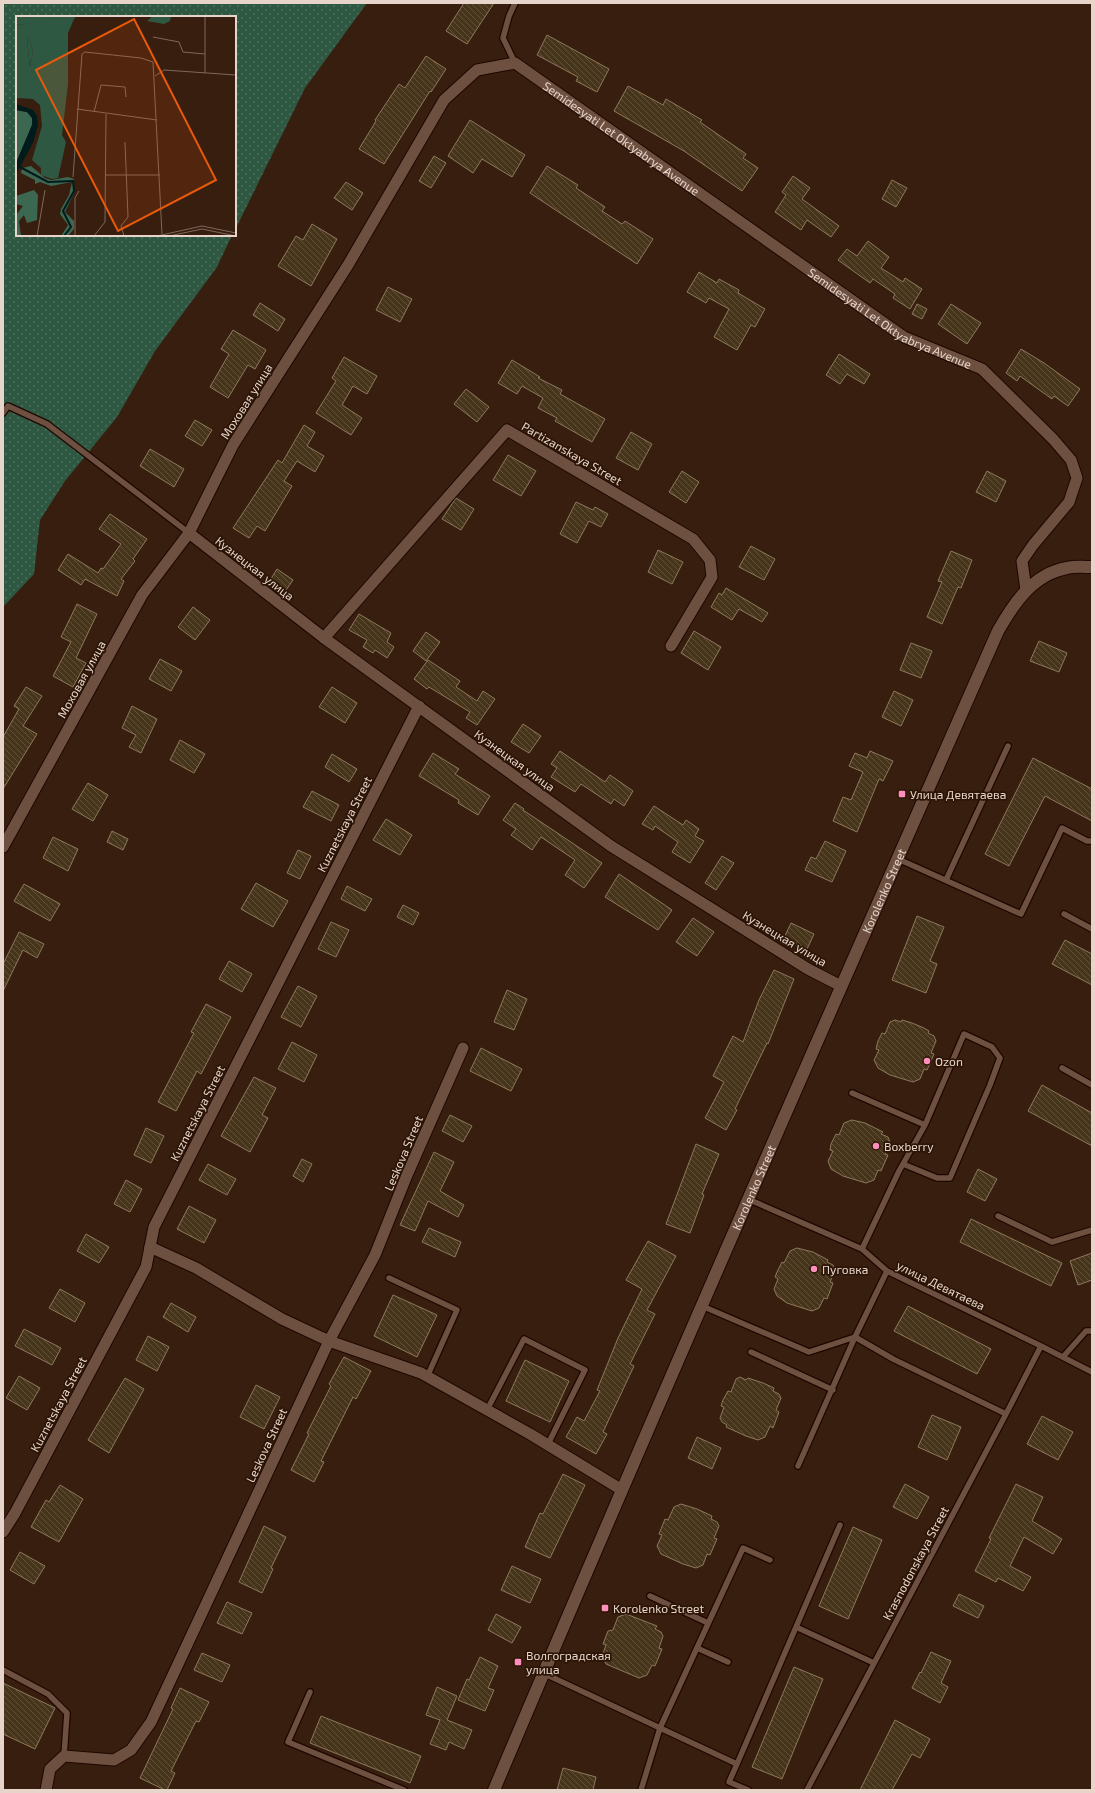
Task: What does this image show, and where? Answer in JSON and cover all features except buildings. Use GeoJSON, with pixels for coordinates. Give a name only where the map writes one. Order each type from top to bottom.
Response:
{"type":"FeatureCollection","features":[{"type":"Feature","properties":{"kind":"street","name":"Моховая улица"},"geometry":{"type":"LineString","coordinates":[[3,847],[142,595],[190,534],[233,446],[348,265],[444,100],[477,70],[515,63]]}},
{"type":"Feature","properties":{"kind":"street","name":"Semidesyati Let Oktyabrya Avenue"},"geometry":{"type":"LineString","coordinates":[[515,63],[904,337],[982,370],[1053,439],[1071,460],[1077,478],[1069,502],[1033,544],[1022,561],[1026,590]]}},
{"type":"Feature","properties":{"kind":"street","name":"Partizanskaya Street"},"geometry":{"type":"LineString","coordinates":[[324,638],[507,430],[693,539],[710,560],[712,576],[671,646]]}},
{"type":"Feature","properties":{"kind":"street","name":"Кузнецкая улица"},"geometry":{"type":"LineString","coordinates":[[190,534],[324,638],[611,846],[808,969],[841,986]]}},
{"type":"Feature","properties":{"kind":"street"},"geometry":{"type":"LineString","coordinates":[[1026,590],[1044,576],[1067,568],[1092,567]]}},
{"type":"Feature","properties":{"kind":"street","name":"Korolenko Street"},"geometry":{"type":"LineString","coordinates":[[494,1790],[622,1490],[897,858],[998,631],[1013,606],[1026,590]]}},
{"type":"Feature","properties":{"kind":"street","name":"Kuznetskaya Street"},"geometry":{"type":"LineString","coordinates":[[3,1532],[15,1513],[146,1267],[154,1227],[419,706]]}},
{"type":"Feature","properties":{"kind":"street","name":"Leskova Street"},"geometry":{"type":"LineString","coordinates":[[64,1756],[114,1760],[131,1750],[151,1722],[329,1340],[376,1255],[407,1175],[463,1048]]}},
{"type":"Feature","properties":{"kind":"street"},"geometry":{"type":"LineString","coordinates":[[150,1247],[196,1268],[282,1319],[329,1340],[427,1376],[548,1444],[622,1490]]}},
{"type":"Feature","properties":{"kind":"street"},"geometry":{"type":"LineString","coordinates":[[46,1790],[50,1769],[64,1756]]}},
{"type":"Feature","properties":{"kind":"lane"},"geometry":{"type":"LineString","coordinates":[[515,3],[509,16],[503,38],[515,63]]}},
{"type":"Feature","properties":{"kind":"lane"},"geometry":{"type":"LineString","coordinates":[[3,413],[8,406],[47,424],[190,534]]}},
{"type":"Feature","properties":{"kind":"lane"},"geometry":{"type":"LineString","coordinates":[[946,880],[1008,746]]}},
{"type":"Feature","properties":{"kind":"lane"},"geometry":{"type":"LineString","coordinates":[[897,858],[1021,914],[1062,828],[1087,841],[1092,841]]}},
{"type":"Feature","properties":{"kind":"lane"},"geometry":{"type":"LineString","coordinates":[[1064,914],[1092,929]]}},
{"type":"Feature","properties":{"kind":"lane"},"geometry":{"type":"LineString","coordinates":[[862,1249],[903,1164],[925,1125],[964,1034],[992,1046],[1000,1058],[950,1178],[937,1178],[903,1164]]}},
{"type":"Feature","properties":{"kind":"lane"},"geometry":{"type":"LineString","coordinates":[[1062,1068],[1092,1085]]}},
{"type":"Feature","properties":{"kind":"lane"},"geometry":{"type":"LineString","coordinates":[[852,1093],[925,1125]]}},
{"type":"Feature","properties":{"kind":"lane","name":"улица Девятаева"},"geometry":{"type":"LineString","coordinates":[[748,1199],[862,1249],[886,1271],[1092,1372]]}},
{"type":"Feature","properties":{"kind":"lane"},"geometry":{"type":"LineString","coordinates":[[998,1216],[1052,1242],[1092,1230]]}},
{"type":"Feature","properties":{"kind":"lane"},"geometry":{"type":"LineString","coordinates":[[798,1466],[886,1271]]}},
{"type":"Feature","properties":{"kind":"lane"},"geometry":{"type":"LineString","coordinates":[[389,1278],[457,1310],[427,1376]]}},
{"type":"Feature","properties":{"kind":"lane"},"geometry":{"type":"LineString","coordinates":[[702,1306],[809,1352],[855,1337],[893,1359],[1006,1414]]}},
{"type":"Feature","properties":{"kind":"lane"},"geometry":{"type":"LineString","coordinates":[[1063,1357],[1086,1332],[1092,1331]]}},
{"type":"Feature","properties":{"kind":"lane"},"geometry":{"type":"LineString","coordinates":[[487,1410],[524,1339],[586,1370],[548,1444]]}},
{"type":"Feature","properties":{"kind":"lane","name":"Krasnodonskaya Street"},"geometry":{"type":"LineString","coordinates":[[807,1790],[1041,1346]]}},
{"type":"Feature","properties":{"kind":"lane"},"geometry":{"type":"LineString","coordinates":[[751,1352],[833,1390]]}},
{"type":"Feature","properties":{"kind":"lane"},"geometry":{"type":"LineString","coordinates":[[748,1790],[729,1782],[840,1525]]}},
{"type":"Feature","properties":{"kind":"lane"},"geometry":{"type":"LineString","coordinates":[[641,1790],[660,1728],[742,1548],[770,1560]]}},
{"type":"Feature","properties":{"kind":"lane"},"geometry":{"type":"LineString","coordinates":[[650,1596],[708,1623]]}},
{"type":"Feature","properties":{"kind":"lane"},"geometry":{"type":"LineString","coordinates":[[796,1627],[874,1663]]}},
{"type":"Feature","properties":{"kind":"lane"},"geometry":{"type":"LineString","coordinates":[[697,1648],[728,1662]]}},
{"type":"Feature","properties":{"kind":"lane"},"geometry":{"type":"LineString","coordinates":[[3,1670],[48,1694],[67,1712],[64,1756]]}},
{"type":"Feature","properties":{"kind":"lane"},"geometry":{"type":"LineString","coordinates":[[543,1673],[737,1764]]}},
{"type":"Feature","properties":{"kind":"lane"},"geometry":{"type":"LineString","coordinates":[[310,1692],[288,1742],[404,1790]]}},
{"type":"Feature","properties":{"kind":"green space"},"geometry":{"type":"Polygon","coordinates":[[[3,3],[367,3],[305,88],[236,228],[236,16],[16,16],[16,236],[232,236],[217,267],[155,351],[117,417],[65,481],[40,520],[34,574],[3,607],[3,3]]]}},
{"type":"Feature","properties":{"kind":"place","name":"Улица Девятаева"},"geometry":{"type":"Point","coordinates":[902,794]}},
{"type":"Feature","properties":{"kind":"place","name":"Ozon"},"geometry":{"type":"Point","coordinates":[927,1061]}},
{"type":"Feature","properties":{"kind":"place","name":"Boxberry"},"geometry":{"type":"Point","coordinates":[876,1146]}},
{"type":"Feature","properties":{"kind":"place","name":"Пуговка"},"geometry":{"type":"Point","coordinates":[814,1269]}},
{"type":"Feature","properties":{"kind":"place","name":"Korolenko Street"},"geometry":{"type":"Point","coordinates":[605,1608]}},
{"type":"Feature","properties":{"kind":"place","name":"Волгоградская улица"},"geometry":{"type":"Point","coordinates":[518,1662]}}]}
